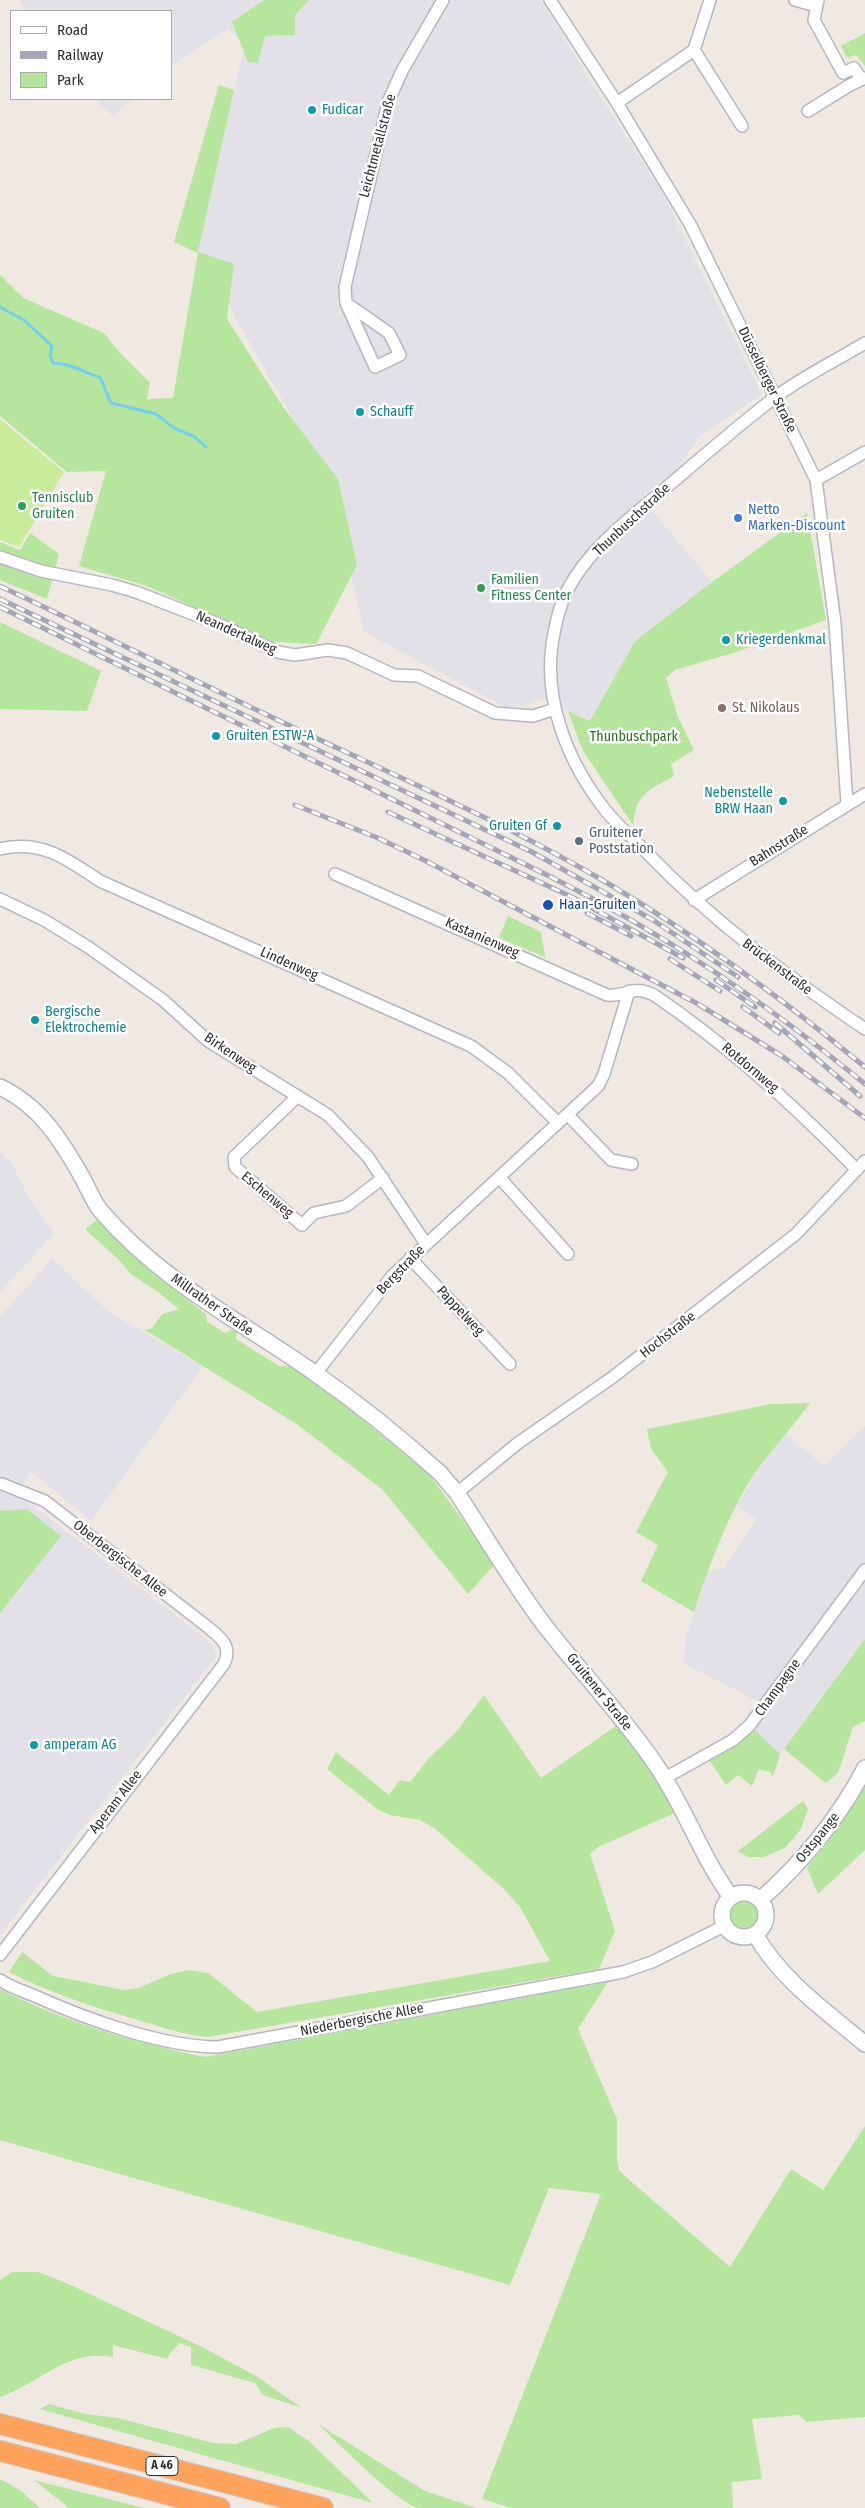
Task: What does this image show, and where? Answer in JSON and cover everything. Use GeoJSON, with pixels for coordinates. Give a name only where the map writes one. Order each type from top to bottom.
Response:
{"type":"FeatureCollection","features":[{"type":"Feature","properties":{"kind":"highway","name":"A 46"},"geometry":{"type":"LineString","coordinates":[[0,2424],[323,2508]]}},
{"type":"Feature","properties":{"kind":"highway","name":"A 46"},"geometry":{"type":"LineString","coordinates":[[0,2451],[220,2508]]}},
{"type":"Feature","properties":{"kind":"main road","name":"Millrather Straße"},"geometry":{"type":"LineString","coordinates":[[0,1087],[31,1106],[49,1125],[66,1149],[98,1208],[133,1244],[200,1298],[316,1373],[425,1460],[457,1493]]}},
{"type":"Feature","properties":{"kind":"main road","name":"Gruitener Straße"},"geometry":{"type":"LineString","coordinates":[[457,1493],[532,1607],[604,1696],[666,1778],[712,1868],[730,1897]]}},
{"type":"Feature","properties":{"kind":"main road","name":"Ostspange"},"geometry":{"type":"LineString","coordinates":[[760,1900],[809,1853],[827,1831],[865,1768]]}},
{"type":"Feature","properties":{"kind":"main road"},"geometry":{"type":"LineString","coordinates":[[747,1893],[760,1900],[765,1910],[766,1919],[762,1927],[755,1934],[744,1938],[736,1936],[724,1926],[722,1912],[730,1897],[747,1893]]}},
{"type":"Feature","properties":{"kind":"main road"},"geometry":{"type":"LineString","coordinates":[[755,1934],[763,1948],[788,1976],[865,2044]]}},
{"type":"Feature","properties":{"kind":"street","name":"Leichtmetallstraße"},"geometry":{"type":"LineString","coordinates":[[346,303],[389,333],[400,355],[375,367],[346,303],[346,277],[388,102],[402,71],[442,0]]}},
{"type":"Feature","properties":{"kind":"street","name":"Düsselberger Straße"},"geometry":{"type":"LineString","coordinates":[[550,0],[617,103],[690,224],[816,480],[835,623],[847,804]]}},
{"type":"Feature","properties":{"kind":"street"},"geometry":{"type":"LineString","coordinates":[[617,103],[694,50],[710,0]]}},
{"type":"Feature","properties":{"kind":"street"},"geometry":{"type":"LineString","coordinates":[[795,0],[817,3],[814,20],[850,85]]}},
{"type":"Feature","properties":{"kind":"street"},"geometry":{"type":"LineString","coordinates":[[694,50],[742,126]]}},
{"type":"Feature","properties":{"kind":"street"},"geometry":{"type":"LineString","coordinates":[[808,111],[863,79],[854,68],[843,73]]}},
{"type":"Feature","properties":{"kind":"street","name":"Thunbuschstraße"},"geometry":{"type":"LineString","coordinates":[[694,900],[601,804],[580,772],[564,738],[555,709],[551,684],[553,637],[560,607],[578,574],[630,517],[775,398],[865,343]]}},
{"type":"Feature","properties":{"kind":"street"},"geometry":{"type":"LineString","coordinates":[[816,480],[865,452]]}},
{"type":"Feature","properties":{"kind":"street","name":"Neandertalweg"},"geometry":{"type":"LineString","coordinates":[[0,557],[41,571],[130,590],[221,625],[278,652],[295,655],[328,650],[347,652],[394,675],[418,676],[495,713],[533,716],[555,709]]}},
{"type":"Feature","properties":{"kind":"street","name":"Bahnstraße"},"geometry":{"type":"LineString","coordinates":[[694,900],[865,794]]}},
{"type":"Feature","properties":{"kind":"street","name":"Lindenweg"},"geometry":{"type":"LineString","coordinates":[[0,849],[28,845],[46,850],[71,862],[100,881],[471,1046],[508,1073],[558,1124]]}},
{"type":"Feature","properties":{"kind":"street","name":"Kastanienweg"},"geometry":{"type":"LineString","coordinates":[[335,874],[607,995],[616,996],[629,991]]}},
{"type":"Feature","properties":{"kind":"street","name":"Birkenweg"},"geometry":{"type":"LineString","coordinates":[[0,899],[44,920],[88,947],[162,1000],[208,1041],[328,1115],[352,1138],[383,1178],[426,1244]]}},
{"type":"Feature","properties":{"kind":"street","name":"Brückenstraße"},"geometry":{"type":"LineString","coordinates":[[694,900],[755,952],[865,1029]]}},
{"type":"Feature","properties":{"kind":"street","name":"Rotdornweg"},"geometry":{"type":"LineString","coordinates":[[629,991],[641,989],[654,996],[732,1052],[862,1164]]}},
{"type":"Feature","properties":{"kind":"street","name":"Bergstraße"},"geometry":{"type":"LineString","coordinates":[[316,1373],[392,1276],[499,1176],[589,1096],[604,1074],[629,991]]}},
{"type":"Feature","properties":{"kind":"street","name":"Eschenweg"},"geometry":{"type":"LineString","coordinates":[[298,1096],[234,1158],[235,1167],[302,1225],[314,1214],[346,1206],[383,1178]]}},
{"type":"Feature","properties":{"kind":"street"},"geometry":{"type":"LineString","coordinates":[[568,1115],[611,1160],[632,1164]]}},
{"type":"Feature","properties":{"kind":"street","name":"Hochstraße"},"geometry":{"type":"LineString","coordinates":[[457,1493],[518,1443],[612,1377],[770,1256],[810,1222],[862,1164]]}},
{"type":"Feature","properties":{"kind":"street"},"geometry":{"type":"LineString","coordinates":[[499,1176],[568,1254]]}},
{"type":"Feature","properties":{"kind":"street","name":"Pappelweg"},"geometry":{"type":"LineString","coordinates":[[410,1258],[510,1364]]}},
{"type":"Feature","properties":{"kind":"street","name":"Oberbergische Allee"},"geometry":{"type":"LineString","coordinates":[[2,1484],[45,1501],[209,1628],[225,1642],[228,1648]]}},
{"type":"Feature","properties":{"kind":"street","name":"Champagne"},"geometry":{"type":"LineString","coordinates":[[666,1778],[733,1740],[749,1726],[865,1570]]}},
{"type":"Feature","properties":{"kind":"street","name":"Aperam Allee"},"geometry":{"type":"LineString","coordinates":[[0,1955],[224,1664],[228,1648]]}},
{"type":"Feature","properties":{"kind":"street","name":"Niederbergische Allee"},"geometry":{"type":"LineString","coordinates":[[0,1980],[61,2008],[174,2044],[218,2047],[623,1972],[652,1962],[724,1926]]}},
{"type":"Feature","properties":{"kind":"shaded area"},"geometry":{"type":"Polygon","coordinates":[[[19,0],[541,0],[590,81],[661,190],[762,394],[699,436],[680,466],[641,498],[712,582],[635,641],[590,721],[541,698],[533,703],[507,708],[364,632],[330,483],[198,252],[246,39],[233,34],[228,28],[172,66],[172,10],[25,10],[19,0]]]}},
{"type":"Feature","properties":{"kind":"shaded area"},"geometry":{"type":"Polygon","coordinates":[[[96,100],[132,100],[113,116],[96,100]]]}},
{"type":"Feature","properties":{"kind":"shaded area"},"geometry":{"type":"Polygon","coordinates":[[[0,1152],[12,1164],[28,1196],[54,1233],[0,1292],[0,1152]]]}},
{"type":"Feature","properties":{"kind":"shaded area"},"geometry":{"type":"Polygon","coordinates":[[[52,1259],[109,1312],[203,1366],[91,1521],[32,1472],[16,1493],[210,1642],[217,1655],[0,1935],[0,1317],[52,1259]]]}},
{"type":"Feature","properties":{"kind":"shaded area"},"geometry":{"type":"Polygon","coordinates":[[[865,1426],[865,1639],[780,1754],[754,1729],[765,1714],[757,1701],[683,1663],[687,1635],[707,1572],[725,1568],[756,1519],[737,1507],[759,1467],[786,1435],[825,1466],[865,1426]]]}},
{"type":"Feature","properties":{"kind":"green space"},"geometry":{"type":"Polygon","coordinates":[[[264,0],[309,0],[295,15],[295,35],[265,36],[258,63],[248,62],[232,22],[264,0]]]}},
{"type":"Feature","properties":{"kind":"green space"},"geometry":{"type":"Polygon","coordinates":[[[865,33],[865,66],[856,55],[847,58],[841,46],[865,33]]]}},
{"type":"Feature","properties":{"kind":"green space"},"geometry":{"type":"Polygon","coordinates":[[[219,85],[234,90],[198,252],[234,264],[227,319],[283,407],[338,479],[357,565],[316,644],[273,642],[147,586],[79,566],[106,471],[67,472],[0,416],[0,275],[23,298],[104,333],[120,353],[150,383],[147,399],[173,398],[198,253],[174,242],[219,85]]]}},
{"type":"Feature","properties":{"kind":"green space","name":"Tennisclub Gruiten"},"geometry":{"type":"Polygon","coordinates":[[[0,419],[64,472],[19,547],[0,540],[0,419]]]}},
{"type":"Feature","properties":{"kind":"green space","name":"Thunbuschpark"},"geometry":{"type":"Polygon","coordinates":[[[807,513],[826,620],[736,652],[675,670],[666,678],[678,717],[694,750],[671,764],[674,776],[650,790],[640,799],[633,825],[583,751],[568,711],[590,721],[635,641],[807,513]]]}},
{"type":"Feature","properties":{"kind":"green space"},"geometry":{"type":"Polygon","coordinates":[[[30,533],[59,554],[47,599],[0,580],[0,542],[20,550],[30,533]]]}},
{"type":"Feature","properties":{"kind":"green space"},"geometry":{"type":"Polygon","coordinates":[[[0,622],[101,671],[87,711],[0,709],[0,622]]]}},
{"type":"Feature","properties":{"kind":"green space"},"geometry":{"type":"Polygon","coordinates":[[[508,916],[541,932],[545,957],[499,938],[508,916]]]}},
{"type":"Feature","properties":{"kind":"green space"},"geometry":{"type":"Polygon","coordinates":[[[97,1220],[150,1271],[206,1314],[207,1322],[225,1333],[232,1329],[237,1332],[236,1339],[279,1366],[290,1366],[342,1403],[429,1474],[495,1564],[468,1594],[382,1489],[295,1423],[145,1330],[152,1328],[162,1314],[179,1309],[131,1274],[119,1260],[85,1229],[97,1220]]]}},
{"type":"Feature","properties":{"kind":"green space"},"geometry":{"type":"Polygon","coordinates":[[[810,1403],[760,1466],[740,1498],[714,1556],[694,1612],[641,1581],[658,1545],[636,1532],[668,1472],[651,1449],[647,1429],[771,1404],[810,1403]]]}},
{"type":"Feature","properties":{"kind":"green space"},"geometry":{"type":"Polygon","coordinates":[[[27,1509],[61,1536],[0,1613],[0,1511],[27,1509]]]}},
{"type":"Feature","properties":{"kind":"green space"},"geometry":{"type":"Polygon","coordinates":[[[865,1639],[865,1721],[853,1727],[838,1773],[826,1783],[784,1749],[865,1639]]]}},
{"type":"Feature","properties":{"kind":"green space"},"geometry":{"type":"Polygon","coordinates":[[[484,1695],[541,1778],[619,1724],[660,1782],[675,1813],[598,1847],[590,1854],[615,1931],[599,1969],[208,2037],[173,2030],[88,2005],[40,1987],[9,1972],[22,1952],[53,1976],[124,1990],[139,1988],[168,1975],[188,1970],[208,1973],[257,2012],[550,1961],[520,1907],[504,1889],[434,1828],[420,1820],[390,1815],[377,1809],[327,1769],[336,1752],[389,1795],[400,1780],[410,1782],[429,1758],[457,1731],[484,1695]]]}},
{"type":"Feature","properties":{"kind":"green space"},"geometry":{"type":"Polygon","coordinates":[[[754,1729],[780,1754],[773,1777],[770,1772],[759,1769],[752,1786],[738,1775],[726,1785],[709,1760],[738,1743],[754,1729]]]}},
{"type":"Feature","properties":{"kind":"green space"},"geometry":{"type":"Polygon","coordinates":[[[865,1782],[865,1850],[818,1894],[807,1868],[828,1842],[865,1782]]]}},
{"type":"Feature","properties":{"kind":"green space"},"geometry":{"type":"Polygon","coordinates":[[[803,1801],[808,1809],[801,1829],[786,1847],[764,1857],[748,1857],[738,1851],[803,1801]]]}},
{"type":"Feature","properties":{"kind":"green space"},"geometry":{"type":"Polygon","coordinates":[[[743,1901],[753,1905],[757,1915],[753,1925],[743,1929],[733,1925],[729,1915],[733,1905],[743,1901]]]}},
{"type":"Feature","properties":{"kind":"green space"},"geometry":{"type":"Polygon","coordinates":[[[608,1982],[578,2029],[617,2119],[617,2161],[620,2172],[730,2267],[791,2169],[823,2190],[865,2126],[865,2417],[807,2422],[799,2415],[752,2419],[762,2479],[732,2482],[733,2508],[511,2508],[482,2499],[601,2194],[549,2188],[510,2285],[0,2140],[0,1989],[49,2012],[100,2030],[152,2045],[205,2057],[608,1982]]]}},
{"type":"Feature","properties":{"kind":"green space"},"geometry":{"type":"Polygon","coordinates":[[[12,2272],[38,2272],[64,2282],[204,2348],[256,2376],[302,2408],[263,2395],[255,2383],[191,2365],[191,2347],[180,2343],[167,2359],[113,2345],[113,2357],[96,2356],[67,2362],[15,2391],[0,2397],[0,2280],[12,2272]]]}},
{"type":"Feature","properties":{"kind":"green space"},"geometry":{"type":"Polygon","coordinates":[[[49,2404],[85,2414],[118,2418],[213,2443],[236,2444],[274,2428],[288,2427],[309,2441],[373,2503],[40,2409],[49,2404]]]}},
{"type":"Feature","properties":{"kind":"green space"},"geometry":{"type":"Polygon","coordinates":[[[318,2424],[425,2491],[477,2508],[419,2508],[410,2504],[383,2484],[318,2424]]]}},
{"type":"Feature","properties":{"kind":"green space"},"geometry":{"type":"Polygon","coordinates":[[[0,2479],[20,2490],[40,2508],[0,2508],[0,2479]]]}},
{"type":"Feature","properties":{"kind":"green space"},"geometry":{"type":"Polygon","coordinates":[[[34,2480],[144,2508],[69,2508],[34,2480]]]}},
{"type":"Feature","properties":{"kind":"waterway"},"geometry":{"type":"LineString","coordinates":[[0,307],[24,320],[52,346],[50,355],[53,363],[60,363],[100,377],[111,403],[156,414],[174,428],[195,437],[206,447]]}},
{"type":"Feature","properties":{"kind":"railway"},"geometry":{"type":"LineString","coordinates":[[0,586],[457,804],[572,863],[643,905],[709,948],[804,1018],[865,1067]]}},
{"type":"Feature","properties":{"kind":"railway"},"geometry":{"type":"LineString","coordinates":[[0,599],[532,852],[653,920],[738,977]]}},
{"type":"Feature","properties":{"kind":"railway"},"geometry":{"type":"LineString","coordinates":[[0,607],[594,899],[714,971],[790,1025],[865,1084]]}},
{"type":"Feature","properties":{"kind":"railway"},"geometry":{"type":"LineString","coordinates":[[295,805],[378,838],[424,860],[698,1004],[782,1056],[865,1118]]}},
{"type":"Feature","properties":{"kind":"railway"},"geometry":{"type":"LineString","coordinates":[[388,812],[572,897],[683,958]]}},
{"type":"Feature","properties":{"kind":"railway"},"geometry":{"type":"LineString","coordinates":[[587,913],[631,936]]}},
{"type":"Feature","properties":{"kind":"railway"},"geometry":{"type":"LineString","coordinates":[[670,959],[720,991]]}},
{"type":"Feature","properties":{"kind":"railway"},"geometry":{"type":"LineString","coordinates":[[716,980],[755,1007]]}},
{"type":"Feature","properties":{"kind":"railway"},"geometry":{"type":"LineString","coordinates":[[743,1007],[779,1033]]}},
{"type":"Feature","properties":{"kind":"railway"},"geometry":{"type":"LineString","coordinates":[[775,1023],[860,1096]]}},
{"type":"Feature","properties":{"kind":"place","name":"Fudicar"},"geometry":{"type":"Point","coordinates":[312,110]}},
{"type":"Feature","properties":{"kind":"place","name":"Schauff"},"geometry":{"type":"Point","coordinates":[360,412]}},
{"type":"Feature","properties":{"kind":"place","name":"Tennisclub Gruiten"},"geometry":{"type":"Point","coordinates":[22,506]}},
{"type":"Feature","properties":{"kind":"place","name":"Netto Marken-Discount"},"geometry":{"type":"Point","coordinates":[738,518]}},
{"type":"Feature","properties":{"kind":"place","name":"Familien Fitness Center"},"geometry":{"type":"Point","coordinates":[481,588]}},
{"type":"Feature","properties":{"kind":"place","name":"Kriegerdenkmal"},"geometry":{"type":"Point","coordinates":[726,640]}},
{"type":"Feature","properties":{"kind":"place","name":"St. Nikolaus"},"geometry":{"type":"Point","coordinates":[722,708]}},
{"type":"Feature","properties":{"kind":"place","name":"Gruiten ESTW-A"},"geometry":{"type":"Point","coordinates":[216,736]}},
{"type":"Feature","properties":{"kind":"place","name":"Nebenstelle BRW Haan"},"geometry":{"type":"Point","coordinates":[783,801]}},
{"type":"Feature","properties":{"kind":"place","name":"Gruiten Gf"},"geometry":{"type":"Point","coordinates":[557,826]}},
{"type":"Feature","properties":{"kind":"place","name":"Gruitener Poststation"},"geometry":{"type":"Point","coordinates":[579,841]}},
{"type":"Feature","properties":{"kind":"place","name":"Haan-Gruiten"},"geometry":{"type":"Point","coordinates":[548,905]}},
{"type":"Feature","properties":{"kind":"place","name":"Bergische Elektrochemie"},"geometry":{"type":"Point","coordinates":[35,1020]}},
{"type":"Feature","properties":{"kind":"place","name":"amperam AG"},"geometry":{"type":"Point","coordinates":[34,1745]}}]}
